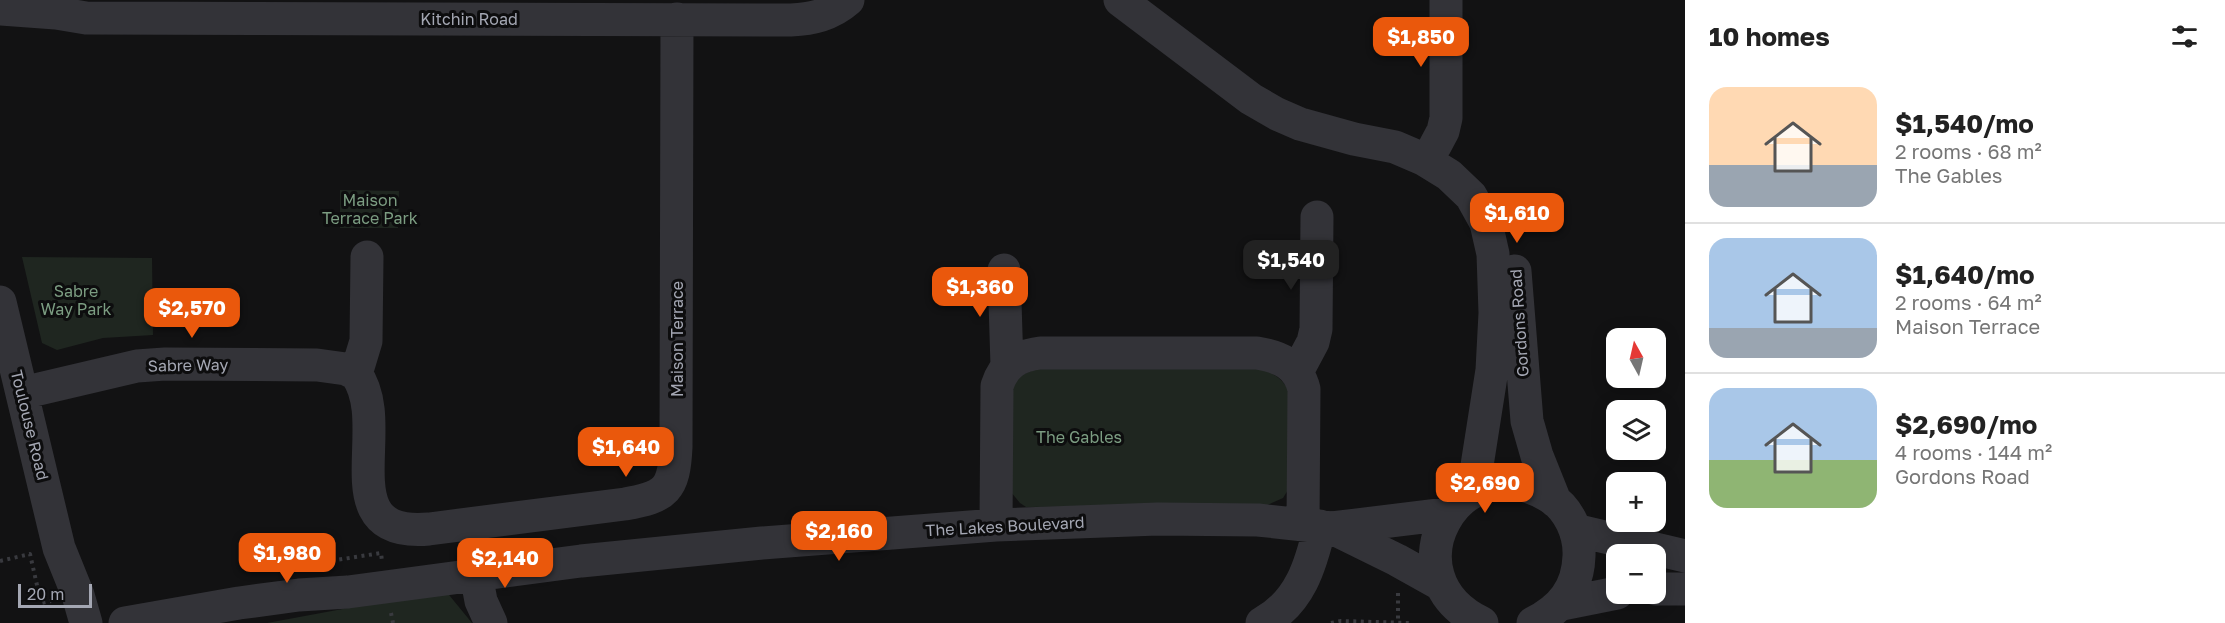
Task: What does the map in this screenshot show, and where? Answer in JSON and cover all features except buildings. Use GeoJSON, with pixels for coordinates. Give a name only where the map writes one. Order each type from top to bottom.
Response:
{"type":"FeatureCollection","features":[{"type":"Feature","properties":{"kind":"street","name":"Kitchin Road"},"geometry":{"type":"LineString","coordinates":[[0,9],[56,13],[86,18],[809,19],[826,14],[848,0]]}},
{"type":"Feature","properties":{"kind":"street","name":"Gordons Road"},"geometry":{"type":"LineString","coordinates":[[1120,0],[1251,99],[1277,114],[1300,124],[1354,139],[1395,147],[1423,159],[1449,175],[1471,196],[1486,224],[1493,254],[1495,313],[1492,370],[1473,491]]}},
{"type":"Feature","properties":{"kind":"street"},"geometry":{"type":"LineString","coordinates":[[1435,146],[1443,131],[1446,118],[1446,0]]}},
{"type":"Feature","properties":{"kind":"street","name":"Kitchin Road"},"geometry":{"type":"LineString","coordinates":[[0,28],[37,26],[86,18]]}},
{"type":"Feature","properties":{"kind":"street","name":"Maison Terrace"},"geometry":{"type":"LineString","coordinates":[[356,374],[367,394],[369,410],[370,498],[378,517],[386,524],[411,530],[429,529],[625,504],[648,500],[665,491],[675,469],[676,447],[677,19]]}},
{"type":"Feature","properties":{"kind":"street","name":"Gordons Road"},"geometry":{"type":"LineString","coordinates":[[1320,129],[1357,127],[1389,130],[1419,137],[1460,161],[1486,186],[1508,227],[1514,253],[1527,421],[1537,456],[1555,501]]}},
{"type":"Feature","properties":{"kind":"street"},"geometry":{"type":"LineString","coordinates":[[1297,372],[1313,342],[1316,329],[1317,217]]}},
{"type":"Feature","properties":{"kind":"street"},"geometry":{"type":"LineString","coordinates":[[356,374],[366,341],[367,257]]}},
{"type":"Feature","properties":{"kind":"street"},"geometry":{"type":"LineString","coordinates":[[996,525],[996,399],[997,386],[1006,366],[1004,270]]}},
{"type":"Feature","properties":{"kind":"street","name":"Toulouse Road"},"geometry":{"type":"LineString","coordinates":[[0,302],[59,548],[78,595],[86,623]]}},
{"type":"Feature","properties":{"kind":"street"},"geometry":{"type":"LineString","coordinates":[[1006,366],[1027,355],[1040,353],[1257,353],[1278,357],[1286,361],[1297,372],[1304,389],[1318,526],[1313,557],[1304,581],[1292,600],[1274,617],[1262,623]]}},
{"type":"Feature","properties":{"kind":"street","name":"Sabre Way"},"geometry":{"type":"LineString","coordinates":[[22,393],[137,366],[165,364],[317,365],[346,369],[356,374]]}},
{"type":"Feature","properties":{"kind":"street"},"geometry":{"type":"LineString","coordinates":[[1472,620],[1451,602],[1440,584],[1435,561],[1437,536],[1447,514],[1459,501],[1473,491],[1494,484],[1516,483],[1537,489],[1555,501],[1567,514],[1575,530],[1580,549],[1579,569],[1573,587],[1548,616]]}},
{"type":"Feature","properties":{"kind":"street","name":"The Lakes Boulevard"},"geometry":{"type":"LineString","coordinates":[[125,623],[298,595],[348,592],[476,574],[762,543],[996,525],[1209,519],[1318,526],[1447,514]]}},
{"type":"Feature","properties":{"kind":"street","name":"The Lakes Boulevard"},"geometry":{"type":"LineString","coordinates":[[1318,526],[1397,560],[1440,584]]}},
{"type":"Feature","properties":{"kind":"street"},"geometry":{"type":"LineString","coordinates":[[1575,530],[1685,556]]}},
{"type":"Feature","properties":{"kind":"street","name":"Toulouse Road"},"geometry":{"type":"LineString","coordinates":[[59,548],[60,590],[68,623]]}},
{"type":"Feature","properties":{"kind":"street"},"geometry":{"type":"LineString","coordinates":[[476,574],[481,601],[491,623]]}},
{"type":"Feature","properties":{"kind":"street"},"geometry":{"type":"LineString","coordinates":[[1666,589],[1685,589]]}},
{"type":"Feature","properties":{"kind":"street","name":"The Lakes Boulevard"},"geometry":{"type":"LineString","coordinates":[[238,623],[298,608],[348,592]]}},
{"type":"Feature","properties":{"kind":"street"},"geometry":{"type":"LineString","coordinates":[[1548,616],[1606,597]]}},
{"type":"Feature","properties":{"kind":"path"},"geometry":{"type":"LineString","coordinates":[[1331,623],[1341,621],[1409,623]]}},
{"type":"Feature","properties":{"kind":"green space","name":"Maison Terrace Park"},"geometry":{"type":"Polygon","coordinates":[[[340,190],[399,191],[398,228],[340,228],[340,190]]]}},
{"type":"Feature","properties":{"kind":"green space","name":"Sabre Way Park"},"geometry":{"type":"Polygon","coordinates":[[[22,257],[152,258],[153,335],[103,338],[57,350],[42,343],[22,257]]]}},
{"type":"Feature","properties":{"kind":"green space","name":"The Gables"},"geometry":{"type":"Polygon","coordinates":[[[1044,366],[1257,367],[1273,374],[1281,380],[1290,394],[1288,490],[1283,498],[1265,506],[1026,507],[1010,491],[1010,391],[1021,375],[1044,366]]]}},
{"type":"Feature","properties":{"kind":"green space"},"geometry":{"type":"Polygon","coordinates":[[[445,590],[472,623],[267,623],[445,590]]]}}]}
